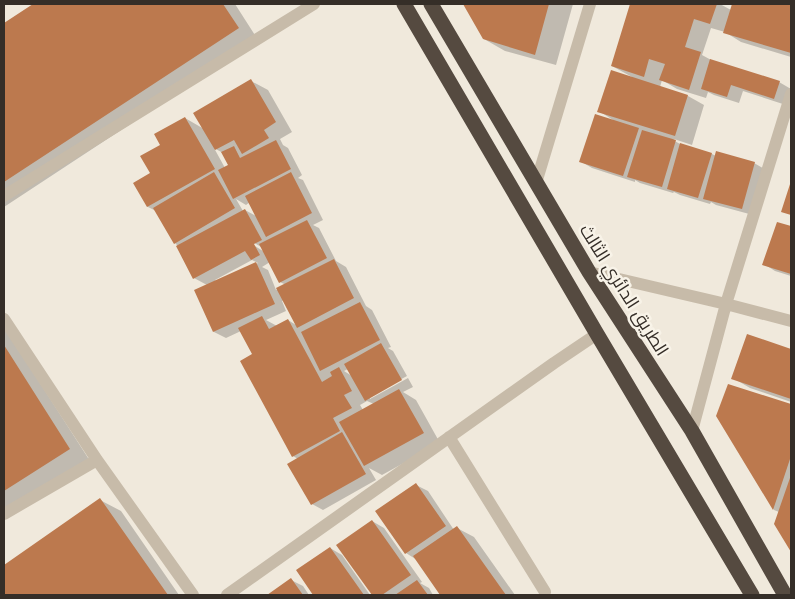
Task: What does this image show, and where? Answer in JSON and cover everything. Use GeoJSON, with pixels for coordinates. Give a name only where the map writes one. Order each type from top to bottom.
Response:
{"type":"FeatureCollection","features":[{"type":"Feature","properties":{"kind":"highway"},"geometry":{"type":"LineString","coordinates":[[404,4],[752,595]]}},
{"type":"Feature","properties":{"kind":"highway","name":"الطريق الدائري الثالث"},"geometry":{"type":"LineString","coordinates":[[431,4],[589,272],[692,431],[785,595]]}},
{"type":"Feature","properties":{"kind":"street"},"geometry":{"type":"LineString","coordinates":[[4,196],[314,4]]}},
{"type":"Feature","properties":{"kind":"street"},"geometry":{"type":"LineString","coordinates":[[536,183],[590,4]]}},
{"type":"Feature","properties":{"kind":"street"},"geometry":{"type":"LineString","coordinates":[[692,431],[726,304],[791,94]]}},
{"type":"Feature","properties":{"kind":"street"},"geometry":{"type":"LineString","coordinates":[[589,272],[791,321]]}},
{"type":"Feature","properties":{"kind":"street"},"geometry":{"type":"LineString","coordinates":[[4,319],[96,460],[193,595]]}},
{"type":"Feature","properties":{"kind":"street"},"geometry":{"type":"LineString","coordinates":[[227,595],[597,334]]}},
{"type":"Feature","properties":{"kind":"street"},"geometry":{"type":"LineString","coordinates":[[449,437],[544,594]]}},
{"type":"Feature","properties":{"kind":"street"},"geometry":{"type":"LineString","coordinates":[[4,514],[96,460]]}},
{"type":"Feature","properties":{"kind":"building"},"geometry":{"type":"Polygon","coordinates":[[[33,4],[223,4],[239,28],[4,182],[4,23],[33,4]]]}},
{"type":"Feature","properties":{"kind":"building"},"geometry":{"type":"Polygon","coordinates":[[[463,4],[549,4],[535,55],[483,39],[463,4]]]}},
{"type":"Feature","properties":{"kind":"building"},"geometry":{"type":"Polygon","coordinates":[[[630,4],[717,4],[710,24],[694,19],[685,47],[701,52],[689,90],[659,80],[665,64],[649,59],[644,77],[611,66],[630,4]]]}},
{"type":"Feature","properties":{"kind":"building"},"geometry":{"type":"Polygon","coordinates":[[[732,4],[791,4],[791,53],[723,33],[732,4]]]}},
{"type":"Feature","properties":{"kind":"building"},"geometry":{"type":"Polygon","coordinates":[[[710,59],[780,81],[774,99],[731,85],[727,97],[701,89],[710,59]]]}},
{"type":"Feature","properties":{"kind":"building"},"geometry":{"type":"Polygon","coordinates":[[[611,70],[688,95],[675,136],[597,112],[611,70]]]}},
{"type":"Feature","properties":{"kind":"building"},"geometry":{"type":"Polygon","coordinates":[[[251,79],[276,122],[264,130],[269,138],[242,154],[234,140],[215,150],[193,113],[251,79]]]}},
{"type":"Feature","properties":{"kind":"building"},"geometry":{"type":"Polygon","coordinates":[[[595,114],[639,128],[623,176],[579,162],[595,114]]]}},
{"type":"Feature","properties":{"kind":"building"},"geometry":{"type":"Polygon","coordinates":[[[185,117],[215,169],[147,207],[133,183],[150,173],[140,156],[160,145],[154,134],[185,117]]]}},
{"type":"Feature","properties":{"kind":"building"},"geometry":{"type":"Polygon","coordinates":[[[642,130],[676,140],[662,187],[627,177],[642,130]]]}},
{"type":"Feature","properties":{"kind":"building"},"geometry":{"type":"Polygon","coordinates":[[[276,140],[291,169],[233,199],[218,170],[228,165],[221,152],[234,146],[240,158],[276,140]]]}},
{"type":"Feature","properties":{"kind":"building"},"geometry":{"type":"Polygon","coordinates":[[[680,143],[712,153],[698,198],[667,189],[680,143]]]}},
{"type":"Feature","properties":{"kind":"building"},"geometry":{"type":"Polygon","coordinates":[[[716,151],[755,162],[742,209],[703,199],[716,151]]]}},
{"type":"Feature","properties":{"kind":"building"},"geometry":{"type":"Polygon","coordinates":[[[214,172],[235,208],[174,244],[153,208],[214,172]]]}},
{"type":"Feature","properties":{"kind":"building"},"geometry":{"type":"Polygon","coordinates":[[[291,172],[312,213],[266,237],[245,196],[291,172]]]}},
{"type":"Feature","properties":{"kind":"building"},"geometry":{"type":"Polygon","coordinates":[[[791,181],[791,215],[781,212],[791,181]]]}},
{"type":"Feature","properties":{"kind":"building"},"geometry":{"type":"Polygon","coordinates":[[[245,209],[262,240],[254,244],[260,255],[251,260],[245,251],[193,279],[176,246],[245,209]]]}},
{"type":"Feature","properties":{"kind":"building"},"geometry":{"type":"Polygon","coordinates":[[[307,220],[327,258],[279,283],[259,244],[307,220]]]}},
{"type":"Feature","properties":{"kind":"building"},"geometry":{"type":"Polygon","coordinates":[[[777,222],[791,226],[791,274],[762,265],[777,222]]]}},
{"type":"Feature","properties":{"kind":"building"},"geometry":{"type":"Polygon","coordinates":[[[334,259],[354,298],[297,328],[276,288],[334,259]]]}},
{"type":"Feature","properties":{"kind":"building"},"geometry":{"type":"Polygon","coordinates":[[[256,262],[275,304],[213,332],[194,290],[256,262]]]}},
{"type":"Feature","properties":{"kind":"building"},"geometry":{"type":"Polygon","coordinates":[[[360,302],[380,340],[320,371],[301,332],[360,302]]]}},
{"type":"Feature","properties":{"kind":"building"},"geometry":{"type":"Polygon","coordinates":[[[262,316],[269,329],[288,319],[322,382],[332,376],[330,372],[339,367],[352,391],[344,395],[352,408],[333,418],[340,431],[292,457],[240,361],[252,354],[238,328],[262,316]]]}},
{"type":"Feature","properties":{"kind":"building"},"geometry":{"type":"Polygon","coordinates":[[[747,334],[791,349],[791,399],[731,379],[747,334]]]}},
{"type":"Feature","properties":{"kind":"building"},"geometry":{"type":"Polygon","coordinates":[[[381,343],[402,380],[365,401],[344,364],[381,343]]]}},
{"type":"Feature","properties":{"kind":"building"},"geometry":{"type":"Polygon","coordinates":[[[4,345],[70,449],[4,491],[4,345]]]}},
{"type":"Feature","properties":{"kind":"building"},"geometry":{"type":"Polygon","coordinates":[[[728,384],[791,404],[791,456],[773,510],[716,416],[728,384]]]}},
{"type":"Feature","properties":{"kind":"building"},"geometry":{"type":"Polygon","coordinates":[[[399,389],[424,433],[364,466],[339,422],[399,389]]]}},
{"type":"Feature","properties":{"kind":"building"},"geometry":{"type":"Polygon","coordinates":[[[342,432],[366,474],[311,505],[287,464],[342,432]]]}},
{"type":"Feature","properties":{"kind":"building"},"geometry":{"type":"Polygon","coordinates":[[[791,475],[791,552],[774,524],[791,475]]]}},
{"type":"Feature","properties":{"kind":"building"},"geometry":{"type":"Polygon","coordinates":[[[416,483],[446,526],[405,554],[375,511],[416,483]]]}},
{"type":"Feature","properties":{"kind":"building"},"geometry":{"type":"Polygon","coordinates":[[[100,498],[168,595],[4,595],[4,565],[100,498]]]}},
{"type":"Feature","properties":{"kind":"building"},"geometry":{"type":"Polygon","coordinates":[[[372,520],[411,575],[382,595],[372,595],[336,545],[372,520]]]}},
{"type":"Feature","properties":{"kind":"building"},"geometry":{"type":"Polygon","coordinates":[[[457,526],[506,595],[440,595],[413,556],[457,526]]]}},
{"type":"Feature","properties":{"kind":"building"},"geometry":{"type":"Polygon","coordinates":[[[330,547],[364,595],[313,595],[296,570],[330,547]]]}},
{"type":"Feature","properties":{"kind":"building"},"geometry":{"type":"Polygon","coordinates":[[[291,578],[303,595],[267,595],[291,578]]]}},
{"type":"Feature","properties":{"kind":"building"},"geometry":{"type":"Polygon","coordinates":[[[417,580],[428,595],[395,595],[417,580]]]}}]}
